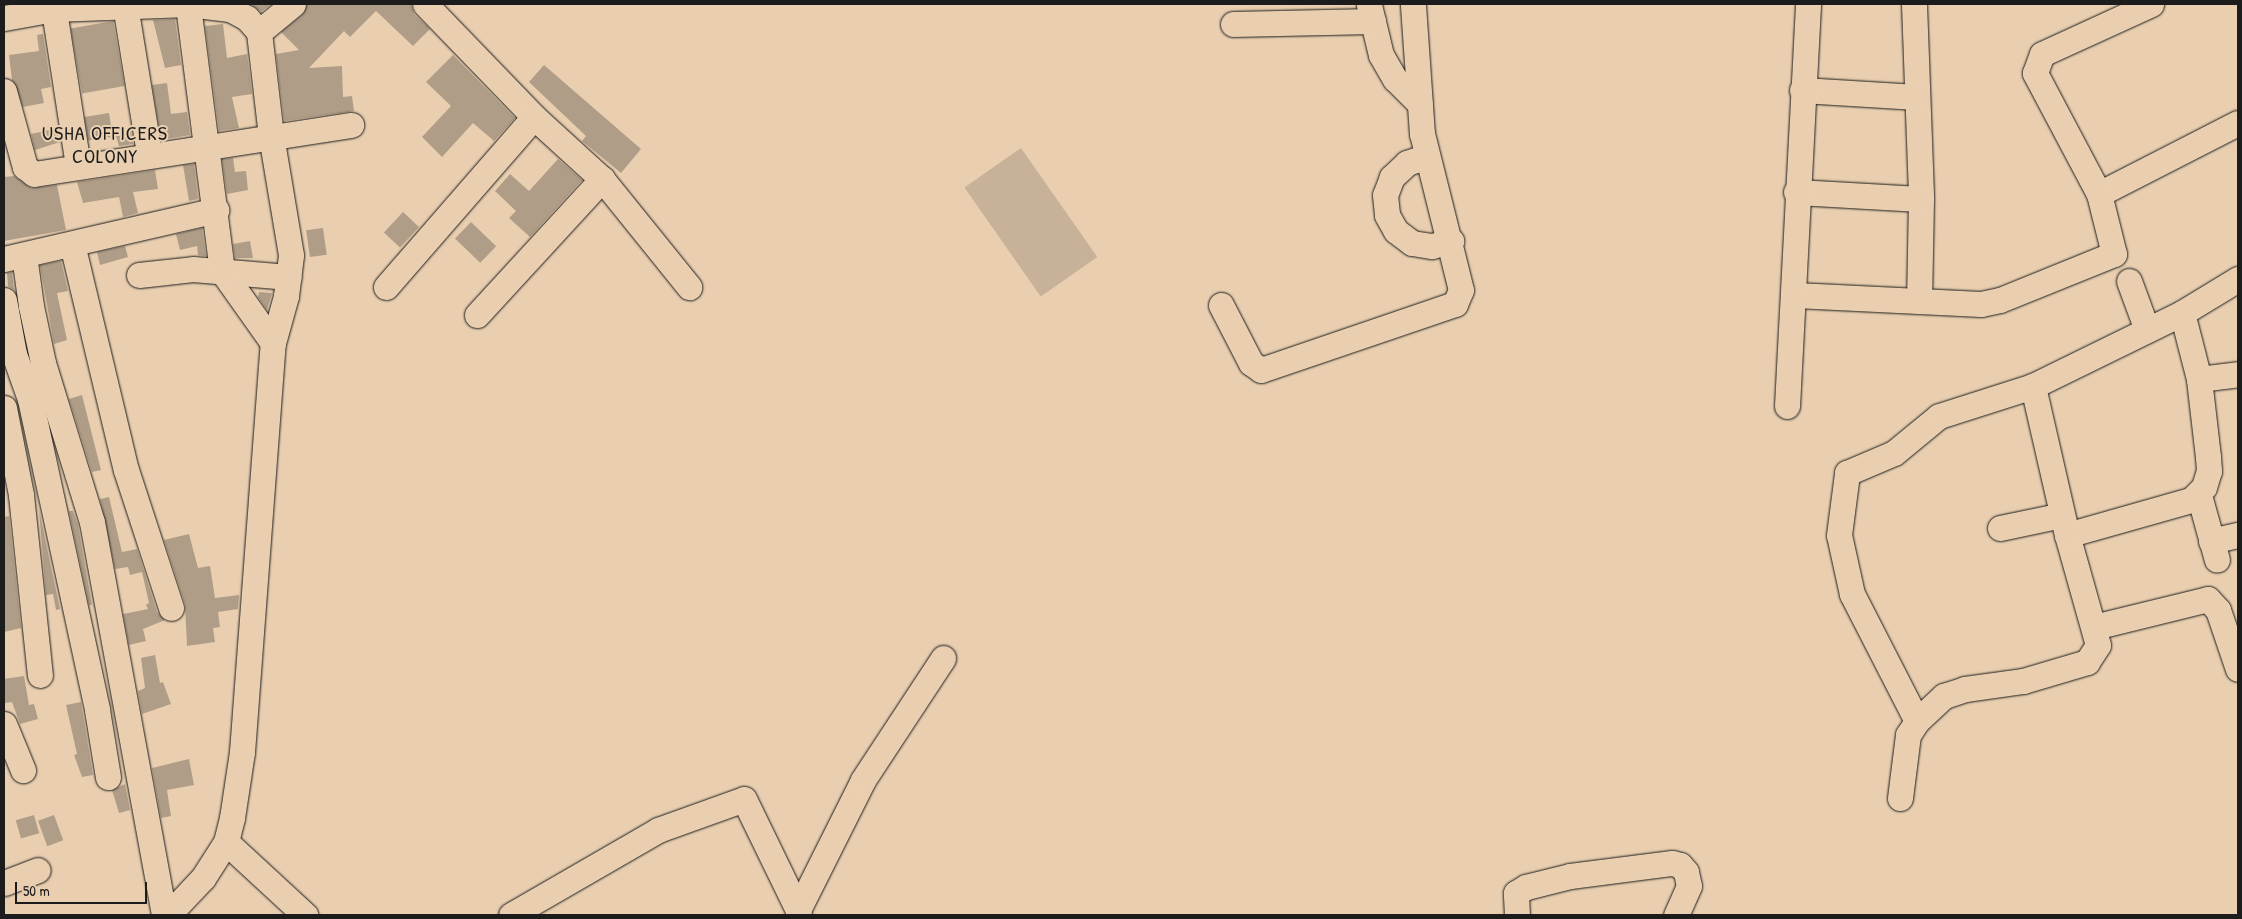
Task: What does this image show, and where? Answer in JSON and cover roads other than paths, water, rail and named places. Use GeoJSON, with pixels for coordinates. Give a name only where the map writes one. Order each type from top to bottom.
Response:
{"type":"FeatureCollection","features":[{"type":"Feature","properties":{"kind":"street"},"geometry":{"type":"LineString","coordinates":[[125,4],[149,154]]}},
{"type":"Feature","properties":{"kind":"street"},"geometry":{"type":"LineString","coordinates":[[188,4],[216,210],[222,271],[273,343]]}},
{"type":"Feature","properties":{"kind":"street"},"geometry":{"type":"LineString","coordinates":[[4,18],[54,6],[188,4],[230,9],[247,18],[259,32],[271,136],[291,255],[289,277],[273,343],[242,752],[226,842],[203,878],[168,915]]}},
{"type":"Feature","properties":{"kind":"street"},"geometry":{"type":"LineString","coordinates":[[259,32],[293,4]]}},
{"type":"Feature","properties":{"kind":"street"},"geometry":{"type":"LineString","coordinates":[[425,4],[534,117],[602,179],[689,287]]}},
{"type":"Feature","properties":{"kind":"street"},"geometry":{"type":"LineString","coordinates":[[1221,305],[1251,363],[1262,370],[1455,304],[1461,290],[1451,241],[1425,157],[1413,4]]}},
{"type":"Feature","properties":{"kind":"street"},"geometry":{"type":"LineString","coordinates":[[1787,406],[1794,295],[1796,192],[1808,4]]}},
{"type":"Feature","properties":{"kind":"street"},"geometry":{"type":"LineString","coordinates":[[1914,4],[1920,199],[1919,302]]}},
{"type":"Feature","properties":{"kind":"street"},"geometry":{"type":"LineString","coordinates":[[1794,295],[1965,304],[2000,300],[2114,254],[2099,194],[2035,73],[2036,63],[2042,54],[2151,4]]}},
{"type":"Feature","properties":{"kind":"street"},"geometry":{"type":"LineString","coordinates":[[54,6],[78,165]]}},
{"type":"Feature","properties":{"kind":"street"},"geometry":{"type":"LineString","coordinates":[[1233,24],[1371,12],[1381,55],[1395,79],[1420,104]]}},
{"type":"Feature","properties":{"kind":"street"},"geometry":{"type":"LineString","coordinates":[[1802,90],[1917,96]]}},
{"type":"Feature","properties":{"kind":"street"},"geometry":{"type":"LineString","coordinates":[[4,97],[27,171],[34,174],[78,165],[207,145],[351,125]]}},
{"type":"Feature","properties":{"kind":"street"},"geometry":{"type":"LineString","coordinates":[[386,286],[534,117]]}},
{"type":"Feature","properties":{"kind":"street"},"geometry":{"type":"LineString","coordinates":[[2099,194],[2238,123]]}},
{"type":"Feature","properties":{"kind":"street"},"geometry":{"type":"LineString","coordinates":[[1425,157],[1406,163],[1392,176],[1385,195],[1387,215],[1396,232],[1412,243],[1432,246],[1451,241]]}},
{"type":"Feature","properties":{"kind":"street"},"geometry":{"type":"LineString","coordinates":[[477,315],[602,179]]}},
{"type":"Feature","properties":{"kind":"street"},"geometry":{"type":"LineString","coordinates":[[1796,192],[1920,199]]}},
{"type":"Feature","properties":{"kind":"street"},"geometry":{"type":"LineString","coordinates":[[164,915],[128,704],[92,522],[43,363],[31,306],[14,257],[216,210]]}},
{"type":"Feature","properties":{"kind":"street"},"geometry":{"type":"LineString","coordinates":[[72,244],[126,470],[171,608]]}},
{"type":"Feature","properties":{"kind":"street"},"geometry":{"type":"LineString","coordinates":[[139,275],[160,270],[222,271],[289,277]]}},
{"type":"Feature","properties":{"kind":"street"},"geometry":{"type":"LineString","coordinates":[[1917,721],[1852,594],[1839,535],[1847,472],[1894,453],[1939,416],[2033,386],[2182,313],[2238,280]]}},
{"type":"Feature","properties":{"kind":"street"},"geometry":{"type":"LineString","coordinates":[[2129,281],[2147,330]]}},
{"type":"Feature","properties":{"kind":"street"},"geometry":{"type":"LineString","coordinates":[[4,300],[9,355],[30,399],[97,710],[108,777]]}},
{"type":"Feature","properties":{"kind":"street"},"geometry":{"type":"LineString","coordinates":[[2000,528],[2064,525],[2191,500],[2199,495],[2209,471],[2199,379],[2182,313]]}},
{"type":"Feature","properties":{"kind":"street"},"geometry":{"type":"LineString","coordinates":[[2199,379],[2238,374]]}},
{"type":"Feature","properties":{"kind":"street"},"geometry":{"type":"LineString","coordinates":[[1900,798],[1905,746],[1917,721],[1944,696],[1955,691],[2023,682],[2087,662],[2098,645],[2064,525],[2033,386]]}},
{"type":"Feature","properties":{"kind":"street"},"geometry":{"type":"LineString","coordinates":[[4,408],[21,495],[40,675]]}},
{"type":"Feature","properties":{"kind":"street"},"geometry":{"type":"LineString","coordinates":[[2199,495],[2214,550],[2238,535]]}},
{"type":"Feature","properties":{"kind":"street"},"geometry":{"type":"LineString","coordinates":[[2094,627],[2208,598],[2218,610],[2238,669]]}},
{"type":"Feature","properties":{"kind":"street"},"geometry":{"type":"LineString","coordinates":[[799,913],[863,780],[943,658]]}},
{"type":"Feature","properties":{"kind":"street"},"geometry":{"type":"LineString","coordinates":[[97,710],[128,704]]}},
{"type":"Feature","properties":{"kind":"street"},"geometry":{"type":"LineString","coordinates":[[4,724],[23,770]]}},
{"type":"Feature","properties":{"kind":"street"},"geometry":{"type":"LineString","coordinates":[[511,915],[658,830],[744,800],[799,913]]}},
{"type":"Feature","properties":{"kind":"street"},"geometry":{"type":"LineString","coordinates":[[226,842],[305,915]]}},
{"type":"Feature","properties":{"kind":"street"},"geometry":{"type":"LineString","coordinates":[[1517,915],[1514,902],[1516,893],[1526,887],[1570,876],[1672,863],[1680,865],[1686,872],[1689,886],[1676,915]]}},
{"type":"Feature","properties":{"kind":"street"},"geometry":{"type":"LineString","coordinates":[[4,883],[38,870]]}},
{"type":"Feature","properties":{"kind":"district","name":"USHA OFFICERS COLONY"},"geometry":{"type":"Point","coordinates":[105,144]}}]}
